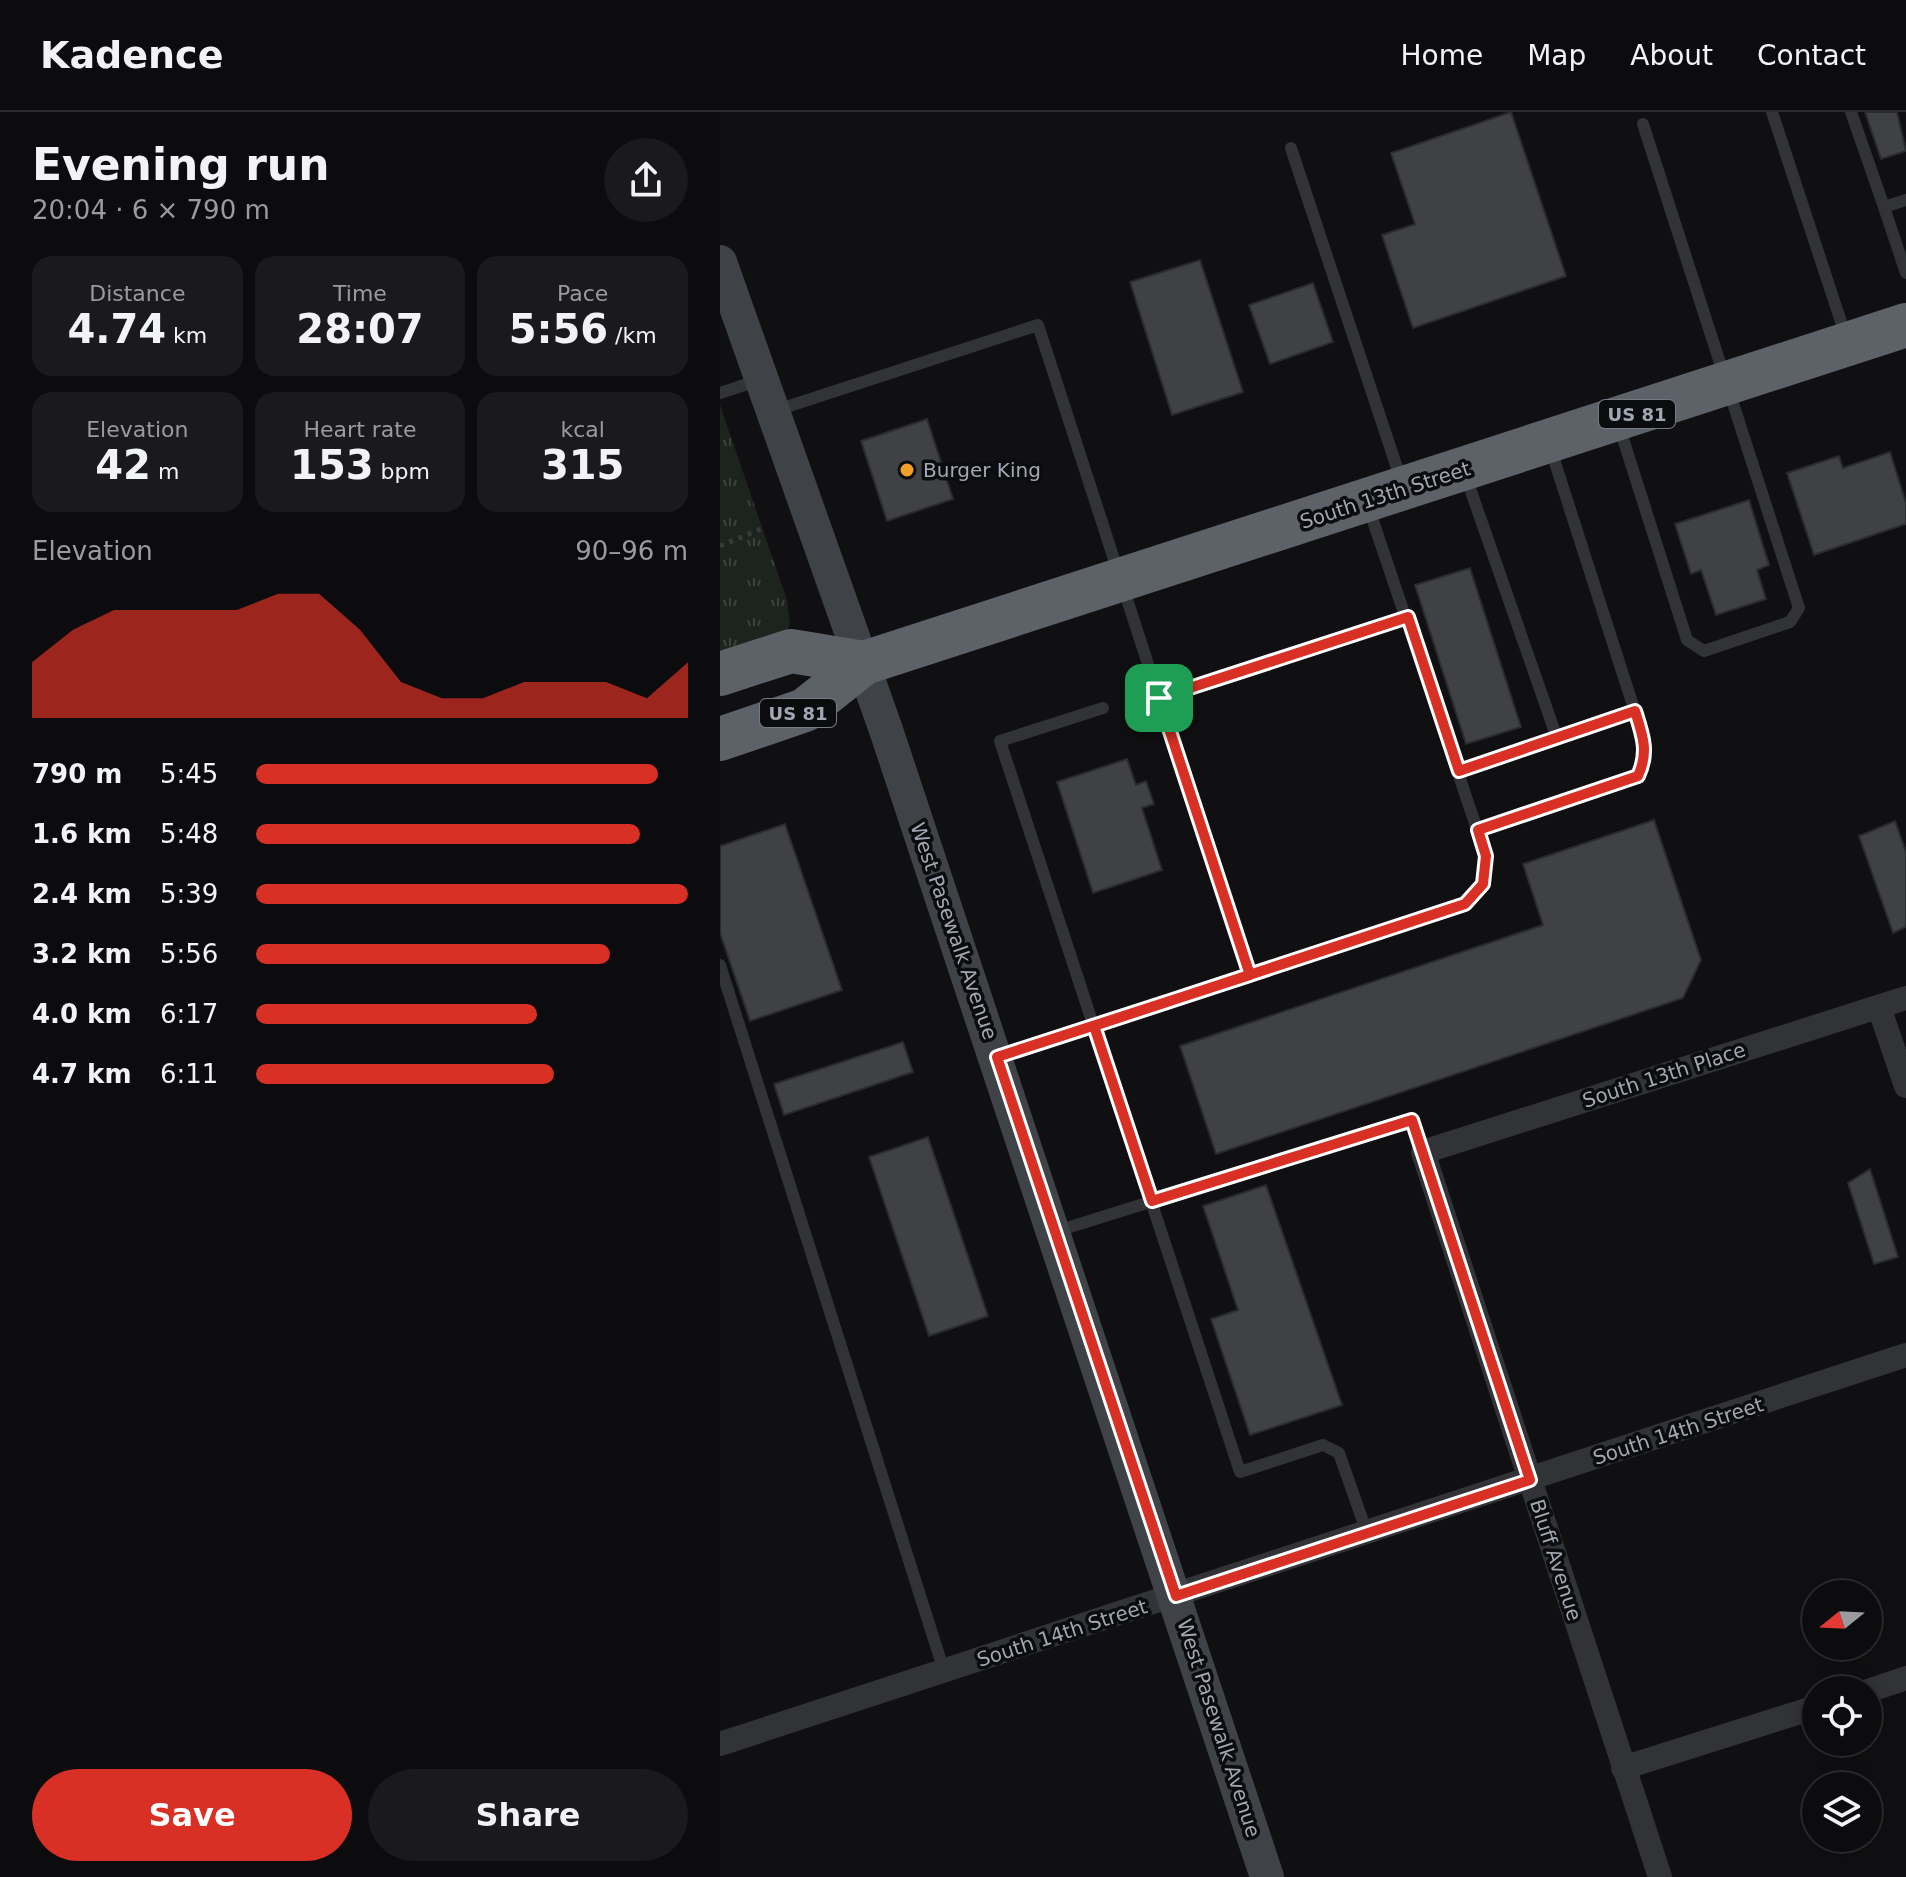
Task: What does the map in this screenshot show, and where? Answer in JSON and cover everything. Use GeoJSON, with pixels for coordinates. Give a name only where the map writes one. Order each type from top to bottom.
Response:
{"type":"FeatureCollection","features":[{"type":"Feature","properties":{"kind":"highway","name":"South 13th Street"},"geometry":{"type":"LineString","coordinates":[[720,739],[805,710],[864,663],[1906,325]]}},
{"type":"Feature","properties":{"kind":"highway","name":"South 13th Street"},"geometry":{"type":"LineString","coordinates":[[720,674],[791,651],[864,663]]}},
{"type":"Feature","properties":{"kind":"street","name":"West Pasewalk Avenue"},"geometry":{"type":"LineString","coordinates":[[720,262],[864,663],[1267,1877]]}},
{"type":"Feature","properties":{"kind":"street","name":"South 13th Place"},"geometry":{"type":"LineString","coordinates":[[1423,1152],[1906,998]]}},
{"type":"Feature","properties":{"kind":"street"},"geometry":{"type":"LineString","coordinates":[[1879,1007],[1906,1086]]}},
{"type":"Feature","properties":{"kind":"street","name":"Bluff Avenue"},"geometry":{"type":"LineString","coordinates":[[1423,1152],[1660,1877]]}},
{"type":"Feature","properties":{"kind":"street","name":"South 14th Street"},"geometry":{"type":"LineString","coordinates":[[720,1744],[1906,1355]]}},
{"type":"Feature","properties":{"kind":"street"},"geometry":{"type":"LineString","coordinates":[[1882,1686],[1906,1678]]}},
{"type":"Feature","properties":{"kind":"street"},"geometry":{"type":"LineString","coordinates":[[1623,1768],[1802,1711]]}},
{"type":"Feature","properties":{"kind":"lane"},"geometry":{"type":"LineString","coordinates":[[1772,112],[1848,344]]}},
{"type":"Feature","properties":{"kind":"lane"},"geometry":{"type":"LineString","coordinates":[[1851,112],[1906,273]]}},
{"type":"Feature","properties":{"kind":"lane"},"geometry":{"type":"LineString","coordinates":[[1617,421],[1687,640],[1704,651],[1790,622],[1799,608],[1643,124]]}},
{"type":"Feature","properties":{"kind":"lane"},"geometry":{"type":"LineString","coordinates":[[997,1057],[1465,904],[1483,884],[1486,856],[1408,617],[1385,496],[1291,148]]}},
{"type":"Feature","properties":{"kind":"lane"},"geometry":{"type":"LineString","coordinates":[[1884,207],[1906,200]]}},
{"type":"Feature","properties":{"kind":"lane"},"geometry":{"type":"LineString","coordinates":[[773,412],[1038,325],[1118,580],[1250,975]]}},
{"type":"Feature","properties":{"kind":"lane"},"geometry":{"type":"LineString","coordinates":[[720,393],[761,379]]}},
{"type":"Feature","properties":{"kind":"lane"},"geometry":{"type":"LineString","coordinates":[[1478,830],[1638,776],[1646,760],[1645,743],[1549,443]]}},
{"type":"Feature","properties":{"kind":"lane"},"geometry":{"type":"LineString","coordinates":[[1463,470],[1557,738]]}},
{"type":"Feature","properties":{"kind":"lane"},"geometry":{"type":"LineString","coordinates":[[1159,698],[1408,617]]}},
{"type":"Feature","properties":{"kind":"lane"},"geometry":{"type":"LineString","coordinates":[[1103,708],[1000,741],[1240,1472],[1323,1445],[1339,1453],[1367,1533]]}},
{"type":"Feature","properties":{"kind":"lane"},"geometry":{"type":"LineString","coordinates":[[1459,771],[1635,711]]}},
{"type":"Feature","properties":{"kind":"lane"},"geometry":{"type":"LineString","coordinates":[[720,965],[944,1671]]}},
{"type":"Feature","properties":{"kind":"lane"},"geometry":{"type":"LineString","coordinates":[[1054,1232],[1412,1120],[1423,1152]]}},
{"type":"Feature","properties":{"kind":"path"},"geometry":{"type":"LineString","coordinates":[[720,546],[763,528]]}},
{"type":"Feature","properties":{"kind":"green space"},"geometry":{"type":"Polygon","coordinates":[[[720,405],[787,600],[790,624],[784,636],[720,658],[720,405]]]}},
{"type":"Feature","properties":{"kind":"building"},"geometry":{"type":"Polygon","coordinates":[[[1511,112],[1566,276],[1413,328],[1382,235],[1415,224],[1391,153],[1511,112]]]}},
{"type":"Feature","properties":{"kind":"building"},"geometry":{"type":"Polygon","coordinates":[[[1865,112],[1897,112],[1906,151],[1881,159],[1865,112]]]}},
{"type":"Feature","properties":{"kind":"building"},"geometry":{"type":"Polygon","coordinates":[[[1200,260],[1243,392],[1172,415],[1130,282],[1200,260]]]}},
{"type":"Feature","properties":{"kind":"building"},"geometry":{"type":"Polygon","coordinates":[[[1313,283],[1333,342],[1270,364],[1249,305],[1313,283]]]}},
{"type":"Feature","properties":{"kind":"building","name":"Burger King"},"geometry":{"type":"Polygon","coordinates":[[[927,419],[953,499],[887,521],[861,441],[927,419]]]}},
{"type":"Feature","properties":{"kind":"building"},"geometry":{"type":"Polygon","coordinates":[[[1890,452],[1906,503],[1906,524],[1814,555],[1787,473],[1839,456],[1843,468],[1890,452]]]}},
{"type":"Feature","properties":{"kind":"building"},"geometry":{"type":"Polygon","coordinates":[[[1749,500],[1769,565],[1757,570],[1766,599],[1716,615],[1701,570],[1691,574],[1675,524],[1749,500]]]}},
{"type":"Feature","properties":{"kind":"building"},"geometry":{"type":"Polygon","coordinates":[[[1470,568],[1521,727],[1466,744],[1415,585],[1470,568]]]}},
{"type":"Feature","properties":{"kind":"building"},"geometry":{"type":"Polygon","coordinates":[[[1127,759],[1136,785],[1146,781],[1154,804],[1142,808],[1162,870],[1093,893],[1057,782],[1127,759]]]}},
{"type":"Feature","properties":{"kind":"building"},"geometry":{"type":"Polygon","coordinates":[[[1654,820],[1701,960],[1683,998],[1216,1154],[1180,1046],[1543,925],[1523,864],[1654,820]]]}},
{"type":"Feature","properties":{"kind":"building"},"geometry":{"type":"Polygon","coordinates":[[[1895,821],[1906,852],[1906,927],[1893,933],[1859,836],[1895,821]]]}},
{"type":"Feature","properties":{"kind":"building"},"geometry":{"type":"Polygon","coordinates":[[[785,824],[842,990],[750,1021],[720,933],[720,846],[785,824]]]}},
{"type":"Feature","properties":{"kind":"building"},"geometry":{"type":"Polygon","coordinates":[[[903,1042],[913,1072],[784,1115],[774,1084],[903,1042]]]}},
{"type":"Feature","properties":{"kind":"building"},"geometry":{"type":"Polygon","coordinates":[[[928,1137],[988,1316],[929,1336],[869,1157],[928,1137]]]}},
{"type":"Feature","properties":{"kind":"building"},"geometry":{"type":"Polygon","coordinates":[[[1870,1169],[1898,1257],[1874,1264],[1848,1183],[1870,1169]]]}},
{"type":"Feature","properties":{"kind":"building"},"geometry":{"type":"Polygon","coordinates":[[[1266,1185],[1342,1405],[1250,1435],[1211,1319],[1238,1310],[1203,1206],[1266,1185]]]}},
{"type":"Feature","properties":{"kind":"place","name":"Burger King"},"geometry":{"type":"Point","coordinates":[907,470]}},
{"type":"Feature","properties":{"kind":"route"},"geometry":{"type":"LineString","coordinates":[[1159,698],[1250,975],[997,1057],[1176,1596],[1530,1480],[1412,1120],[1152,1201],[1094,1026],[1250,975],[1465,904],[1483,884],[1486,856],[1478,830],[1638,776],[1646,760],[1645,743],[1635,711],[1459,771],[1408,617],[1159,698]]}}]}
